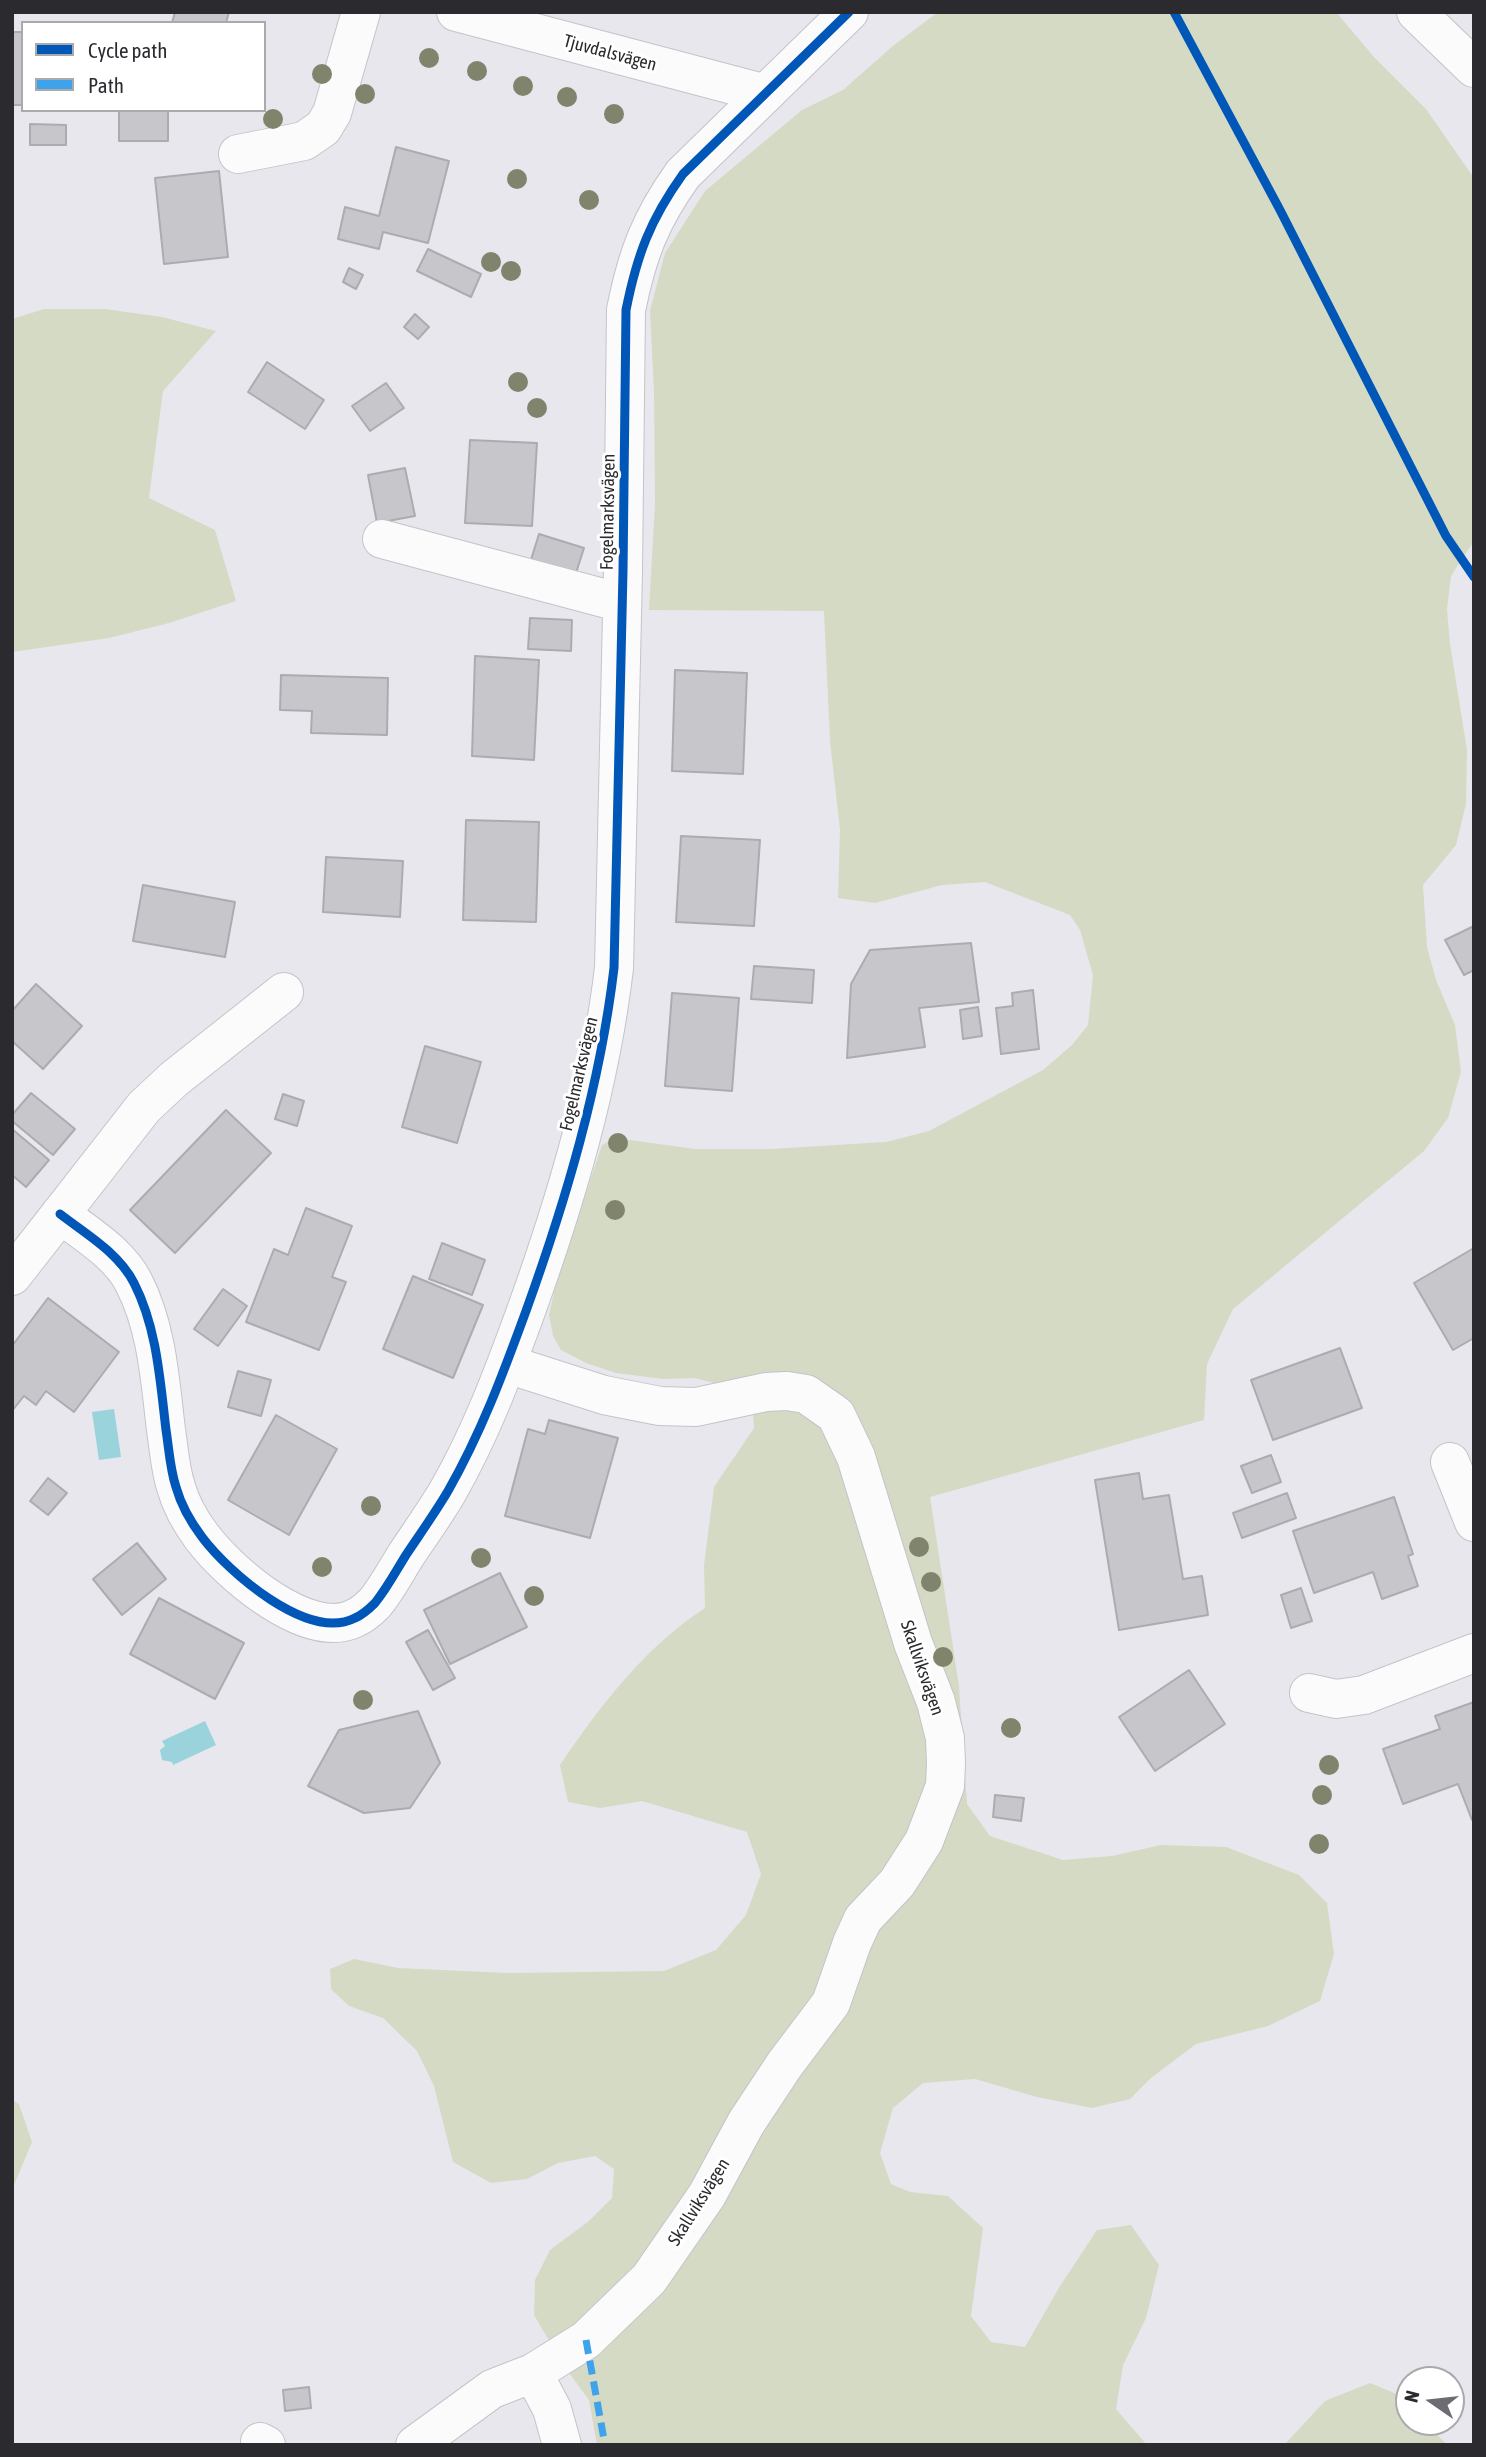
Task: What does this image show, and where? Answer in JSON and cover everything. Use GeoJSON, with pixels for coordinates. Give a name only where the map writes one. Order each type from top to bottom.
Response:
{"type":"FeatureCollection","features":[{"type":"Feature","properties":{"kind":"street"},"geometry":{"type":"LineString","coordinates":[[238,154],[304,141],[323,128],[332,113],[361,12]]}},
{"type":"Feature","properties":{"kind":"street","name":"Tjuvdalsvägen"},"geometry":{"type":"LineString","coordinates":[[457,12],[763,93]]}},
{"type":"Feature","properties":{"kind":"street","name":"Fogelmarksvägen"},"geometry":{"type":"LineString","coordinates":[[61,1214],[113,1255],[132,1278],[144,1304],[156,1349],[175,1485],[184,1511],[203,1539],[229,1567],[270,1599],[302,1617],[318,1622],[337,1623],[354,1619],[373,1605],[446,1496],[475,1444],[507,1364],[546,1256],[573,1166],[608,1016],[614,968],[626,310],[634,271],[646,234],[662,204],[683,174],[849,12]]}},
{"type":"Feature","properties":{"kind":"street"},"geometry":{"type":"LineString","coordinates":[[1416,12],[1474,68]]}},
{"type":"Feature","properties":{"kind":"street"},"geometry":{"type":"LineString","coordinates":[[382,539],[622,603]]}},
{"type":"Feature","properties":{"kind":"street"},"geometry":{"type":"LineString","coordinates":[[12,1276],[144,1107],[174,1079],[284,992]]}},
{"type":"Feature","properties":{"kind":"street","name":"Skallviksvägen"},"geometry":{"type":"LineString","coordinates":[[415,2445],[492,2389],[533,2373],[586,2340],[649,2279],[707,2196],[746,2123],[785,2064],[831,2003],[863,1919],[897,1883],[925,1841],[945,1786],[944,1738],[936,1702],[913,1643],[856,1457],[836,1415],[806,1394],[787,1391],[766,1392],[696,1407],[660,1406],[604,1395],[507,1364]]}},
{"type":"Feature","properties":{"kind":"street"},"geometry":{"type":"LineString","coordinates":[[1450,1462],[1474,1522]]}},
{"type":"Feature","properties":{"kind":"street"},"geometry":{"type":"LineString","coordinates":[[1308,1693],[1336,1699],[1364,1695],[1474,1653]]}},
{"type":"Feature","properties":{"kind":"street"},"geometry":{"type":"LineString","coordinates":[[533,2373],[552,2409],[562,2445]]}},
{"type":"Feature","properties":{"kind":"green space"},"geometry":{"type":"Polygon","coordinates":[[[938,12],[1336,12],[1374,57],[1426,109],[1474,178],[1474,541],[1451,576],[1447,609],[1467,750],[1466,804],[1456,845],[1423,885],[1427,947],[1436,980],[1455,1025],[1461,1072],[1448,1118],[1424,1151],[1233,1309],[1207,1364],[1204,1420],[930,1497],[959,1686],[967,1804],[990,1836],[1063,1860],[1112,1856],[1161,1845],[1226,1847],[1299,1875],[1327,1903],[1334,1954],[1320,2001],[1268,2026],[1196,2044],[1151,2078],[1130,2099],[1092,2108],[1037,2097],[975,2079],[923,2083],[893,2108],[880,2153],[891,2184],[910,2192],[948,2196],[983,2228],[971,2316],[991,2342],[1025,2347],[1060,2286],[1097,2230],[1131,2225],[1159,2265],[1146,2318],[1123,2365],[1116,2409],[1147,2445],[597,2445],[589,2400],[564,2366],[534,2315],[535,2280],[550,2250],[589,2221],[612,2198],[614,2169],[595,2156],[558,2163],[527,2179],[491,2183],[453,2162],[434,2086],[417,2051],[383,2018],[349,2006],[331,1989],[330,1969],[354,1959],[398,1968],[508,1973],[664,1971],[716,1950],[746,1915],[761,1874],[747,1832],[642,1801],[600,1808],[568,1802],[560,1765],[575,1743],[643,1659],[705,1608],[704,1565],[714,1487],[754,1428],[753,1412],[729,1387],[695,1378],[663,1379],[616,1373],[586,1363],[561,1350],[553,1336],[549,1315],[557,1279],[602,1145],[615,1138],[695,1149],[771,1149],[886,1142],[929,1131],[1043,1070],[1072,1045],[1088,1025],[1093,975],[1080,930],[1070,915],[985,882],[942,885],[875,903],[838,898],[840,830],[830,741],[824,611],[649,610],[655,504],[650,311],[665,253],[705,191],[802,110],[843,90],[894,45],[938,12]]]}},
{"type":"Feature","properties":{"kind":"green space"},"geometry":{"type":"Polygon","coordinates":[[[44,309],[105,309],[162,317],[216,331],[163,391],[149,498],[215,530],[236,601],[169,623],[109,638],[12,652],[12,319],[44,309]]]}},
{"type":"Feature","properties":{"kind":"green space"},"geometry":{"type":"Polygon","coordinates":[[[12,2100],[19,2104],[32,2142],[12,2190],[12,2100]]]}},
{"type":"Feature","properties":{"kind":"green space"},"geometry":{"type":"Polygon","coordinates":[[[1370,2383],[1395,2393],[1395,2436],[1438,2436],[1447,2445],[1284,2445],[1325,2401],[1370,2383]]]}},
{"type":"Feature","properties":{"kind":"water"},"geometry":{"type":"Polygon","coordinates":[[[114,1409],[121,1457],[99,1460],[92,1412],[114,1409]]]}},
{"type":"Feature","properties":{"kind":"water"},"geometry":{"type":"Polygon","coordinates":[[[205,1721],[216,1745],[173,1765],[172,1762],[162,1760],[160,1750],[165,1746],[162,1741],[205,1721]]]}},
{"type":"Feature","properties":{"kind":"building"},"geometry":{"type":"Polygon","coordinates":[[[175,12],[229,12],[227,21],[173,21],[175,12]]]}},
{"type":"Feature","properties":{"kind":"building"},"geometry":{"type":"Polygon","coordinates":[[[12,32],[21,32],[21,105],[12,105],[12,32]]]}},
{"type":"Feature","properties":{"kind":"building"},"geometry":{"type":"Polygon","coordinates":[[[119,112],[168,112],[168,141],[119,141],[119,112]]]}},
{"type":"Feature","properties":{"kind":"building"},"geometry":{"type":"Polygon","coordinates":[[[30,124],[66,125],[66,145],[30,145],[30,124]]]}},
{"type":"Feature","properties":{"kind":"building"},"geometry":{"type":"Polygon","coordinates":[[[396,147],[449,161],[428,243],[383,232],[379,249],[338,239],[345,207],[379,216],[396,147]]]}},
{"type":"Feature","properties":{"kind":"building"},"geometry":{"type":"Polygon","coordinates":[[[219,171],[228,257],[164,264],[155,178],[219,171]]]}},
{"type":"Feature","properties":{"kind":"building"},"geometry":{"type":"Polygon","coordinates":[[[428,249],[481,274],[471,297],[417,271],[428,249]]]}},
{"type":"Feature","properties":{"kind":"building"},"geometry":{"type":"Polygon","coordinates":[[[349,268],[363,275],[356,289],[343,282],[349,268]]]}},
{"type":"Feature","properties":{"kind":"building"},"geometry":{"type":"Polygon","coordinates":[[[415,314],[429,327],[418,339],[404,327],[415,314]]]}},
{"type":"Feature","properties":{"kind":"building"},"geometry":{"type":"Polygon","coordinates":[[[267,362],[324,400],[305,429],[248,392],[267,362]]]}},
{"type":"Feature","properties":{"kind":"building"},"geometry":{"type":"Polygon","coordinates":[[[386,383],[404,408],[370,431],[352,406],[386,383]]]}},
{"type":"Feature","properties":{"kind":"building"},"geometry":{"type":"Polygon","coordinates":[[[470,440],[537,443],[532,526],[465,523],[470,440]]]}},
{"type":"Feature","properties":{"kind":"building"},"geometry":{"type":"Polygon","coordinates":[[[405,468],[415,516],[377,523],[368,475],[405,468]]]}},
{"type":"Feature","properties":{"kind":"building"},"geometry":{"type":"Polygon","coordinates":[[[539,534],[584,548],[575,576],[530,563],[539,534]]]}},
{"type":"Feature","properties":{"kind":"building"},"geometry":{"type":"Polygon","coordinates":[[[530,618],[572,620],[571,651],[528,649],[530,618]]]}},
{"type":"Feature","properties":{"kind":"building"},"geometry":{"type":"Polygon","coordinates":[[[475,656],[539,660],[534,760],[472,756],[475,656]]]}},
{"type":"Feature","properties":{"kind":"building"},"geometry":{"type":"Polygon","coordinates":[[[675,670],[747,673],[743,774],[672,771],[675,670]]]}},
{"type":"Feature","properties":{"kind":"building"},"geometry":{"type":"Polygon","coordinates":[[[281,675],[388,678],[387,735],[311,733],[312,711],[280,710],[281,675]]]}},
{"type":"Feature","properties":{"kind":"building"},"geometry":{"type":"Polygon","coordinates":[[[466,820],[539,822],[536,922],[463,920],[466,820]]]}},
{"type":"Feature","properties":{"kind":"building"},"geometry":{"type":"Polygon","coordinates":[[[681,836],[760,840],[754,926],[676,922],[681,836]]]}},
{"type":"Feature","properties":{"kind":"building"},"geometry":{"type":"Polygon","coordinates":[[[326,857],[403,861],[400,917],[323,912],[326,857]]]}},
{"type":"Feature","properties":{"kind":"building"},"geometry":{"type":"Polygon","coordinates":[[[143,885],[235,902],[225,957],[133,941],[143,885]]]}},
{"type":"Feature","properties":{"kind":"building"},"geometry":{"type":"Polygon","coordinates":[[[1474,926],[1474,970],[1464,975],[1445,940],[1474,926]]]}},
{"type":"Feature","properties":{"kind":"building"},"geometry":{"type":"Polygon","coordinates":[[[971,943],[979,1002],[919,1008],[925,1047],[847,1058],[851,984],[870,950],[971,943]]]}},
{"type":"Feature","properties":{"kind":"building"},"geometry":{"type":"Polygon","coordinates":[[[754,966],[814,970],[812,1003],[751,999],[754,966]]]}},
{"type":"Feature","properties":{"kind":"building"},"geometry":{"type":"Polygon","coordinates":[[[36,984],[82,1026],[43,1069],[12,1041],[12,1011],[36,984]]]}},
{"type":"Feature","properties":{"kind":"building"},"geometry":{"type":"Polygon","coordinates":[[[1033,990],[1039,1049],[1001,1054],[996,1008],[1013,1006],[1012,993],[1033,990]]]}},
{"type":"Feature","properties":{"kind":"building"},"geometry":{"type":"Polygon","coordinates":[[[672,993],[739,998],[732,1091],[665,1086],[672,993]]]}},
{"type":"Feature","properties":{"kind":"building"},"geometry":{"type":"Polygon","coordinates":[[[978,1007],[982,1036],[963,1039],[960,1010],[978,1007]]]}},
{"type":"Feature","properties":{"kind":"building"},"geometry":{"type":"Polygon","coordinates":[[[425,1046],[481,1062],[457,1143],[402,1127],[425,1046]]]}},
{"type":"Feature","properties":{"kind":"building"},"geometry":{"type":"Polygon","coordinates":[[[31,1093],[75,1129],[53,1155],[12,1121],[12,1115],[31,1093]]]}},
{"type":"Feature","properties":{"kind":"building"},"geometry":{"type":"Polygon","coordinates":[[[283,1094],[304,1101],[297,1126],[275,1119],[283,1094]]]}},
{"type":"Feature","properties":{"kind":"building"},"geometry":{"type":"Polygon","coordinates":[[[226,1110],[271,1153],[175,1253],[130,1210],[226,1110]]]}},
{"type":"Feature","properties":{"kind":"building"},"geometry":{"type":"Polygon","coordinates":[[[12,1129],[49,1160],[26,1187],[12,1175],[12,1129]]]}},
{"type":"Feature","properties":{"kind":"building"},"geometry":{"type":"Polygon","coordinates":[[[306,1208],[352,1226],[332,1277],[346,1282],[319,1350],[246,1322],[274,1249],[288,1255],[306,1208]]]}},
{"type":"Feature","properties":{"kind":"building"},"geometry":{"type":"Polygon","coordinates":[[[442,1243],[485,1260],[472,1295],[429,1279],[442,1243]]]}},
{"type":"Feature","properties":{"kind":"building"},"geometry":{"type":"Polygon","coordinates":[[[1474,1248],[1474,1338],[1453,1350],[1414,1283],[1474,1248]]]}},
{"type":"Feature","properties":{"kind":"building"},"geometry":{"type":"Polygon","coordinates":[[[413,1276],[483,1305],[453,1378],[383,1349],[413,1276]]]}},
{"type":"Feature","properties":{"kind":"building"},"geometry":{"type":"Polygon","coordinates":[[[223,1289],[247,1306],[218,1346],[194,1329],[223,1289]]]}},
{"type":"Feature","properties":{"kind":"building"},"geometry":{"type":"Polygon","coordinates":[[[48,1298],[119,1352],[74,1412],[46,1391],[36,1405],[24,1396],[12,1411],[12,1346],[48,1298]]]}},
{"type":"Feature","properties":{"kind":"building"},"geometry":{"type":"Polygon","coordinates":[[[1340,1348],[1362,1408],[1273,1440],[1251,1380],[1340,1348]]]}},
{"type":"Feature","properties":{"kind":"building"},"geometry":{"type":"Polygon","coordinates":[[[238,1371],[271,1380],[261,1416],[228,1407],[238,1371]]]}},
{"type":"Feature","properties":{"kind":"building"},"geometry":{"type":"Polygon","coordinates":[[[276,1415],[337,1449],[289,1535],[228,1500],[276,1415]]]}},
{"type":"Feature","properties":{"kind":"building"},"geometry":{"type":"Polygon","coordinates":[[[549,1420],[618,1438],[590,1538],[505,1516],[528,1429],[545,1434],[549,1420]]]}},
{"type":"Feature","properties":{"kind":"building"},"geometry":{"type":"Polygon","coordinates":[[[1271,1455],[1281,1482],[1252,1493],[1241,1466],[1271,1455]]]}},
{"type":"Feature","properties":{"kind":"building"},"geometry":{"type":"Polygon","coordinates":[[[1139,1473],[1143,1499],[1169,1495],[1183,1579],[1202,1576],[1208,1615],[1119,1630],[1095,1480],[1139,1473]]]}},
{"type":"Feature","properties":{"kind":"building"},"geometry":{"type":"Polygon","coordinates":[[[48,1478],[67,1493],[48,1515],[30,1501],[48,1478]]]}},
{"type":"Feature","properties":{"kind":"building"},"geometry":{"type":"Polygon","coordinates":[[[1287,1493],[1296,1518],[1242,1538],[1233,1513],[1287,1493]]]}},
{"type":"Feature","properties":{"kind":"building"},"geometry":{"type":"Polygon","coordinates":[[[1394,1497],[1413,1554],[1408,1556],[1418,1586],[1382,1599],[1373,1572],[1314,1593],[1293,1531],[1394,1497]]]}},
{"type":"Feature","properties":{"kind":"building"},"geometry":{"type":"Polygon","coordinates":[[[137,1543],[166,1579],[122,1615],[93,1579],[137,1543]]]}},
{"type":"Feature","properties":{"kind":"building"},"geometry":{"type":"Polygon","coordinates":[[[500,1573],[527,1627],[450,1664],[424,1610],[500,1573]]]}},
{"type":"Feature","properties":{"kind":"building"},"geometry":{"type":"Polygon","coordinates":[[[1301,1588],[1312,1621],[1291,1628],[1281,1595],[1301,1588]]]}},
{"type":"Feature","properties":{"kind":"building"},"geometry":{"type":"Polygon","coordinates":[[[159,1598],[244,1643],[215,1699],[130,1654],[159,1598]]]}},
{"type":"Feature","properties":{"kind":"building"},"geometry":{"type":"Polygon","coordinates":[[[428,1630],[455,1678],[433,1690],[406,1642],[428,1630]]]}},
{"type":"Feature","properties":{"kind":"building"},"geometry":{"type":"Polygon","coordinates":[[[1189,1670],[1225,1724],[1155,1771],[1119,1717],[1189,1670]]]}},
{"type":"Feature","properties":{"kind":"building"},"geometry":{"type":"Polygon","coordinates":[[[1474,1702],[1474,1820],[1458,1784],[1403,1804],[1383,1749],[1440,1729],[1435,1716],[1474,1702]]]}},
{"type":"Feature","properties":{"kind":"building"},"geometry":{"type":"Polygon","coordinates":[[[418,1711],[440,1763],[410,1808],[364,1813],[308,1786],[339,1730],[418,1711]]]}},
{"type":"Feature","properties":{"kind":"building"},"geometry":{"type":"Polygon","coordinates":[[[995,1795],[1024,1798],[1021,1821],[993,1817],[995,1795]]]}},
{"type":"Feature","properties":{"kind":"building"},"geometry":{"type":"Polygon","coordinates":[[[309,2387],[311,2408],[285,2411],[283,2390],[309,2387]]]}},
{"type":"Feature","properties":{"kind":"marked path"},"geometry":{"type":"LineString","coordinates":[[586,2340],[605,2445]]}},
{"type":"Feature","properties":{"kind":"cycle path"},"geometry":{"type":"LineString","coordinates":[[60,1214],[120,1262],[142,1300],[153,1336],[174,1480],[183,1507],[202,1537],[214,1552],[249,1584],[293,1612],[315,1620],[336,1623],[355,1618],[366,1611],[375,1603],[448,1491],[491,1403],[555,1227],[580,1142],[600,1056],[614,968],[626,310],[635,272],[653,223],[683,174],[849,12]]}},
{"type":"Feature","properties":{"kind":"cycle path"},"geometry":{"type":"LineString","coordinates":[[1174,12],[1280,210],[1446,536],[1474,577]]}}]}
